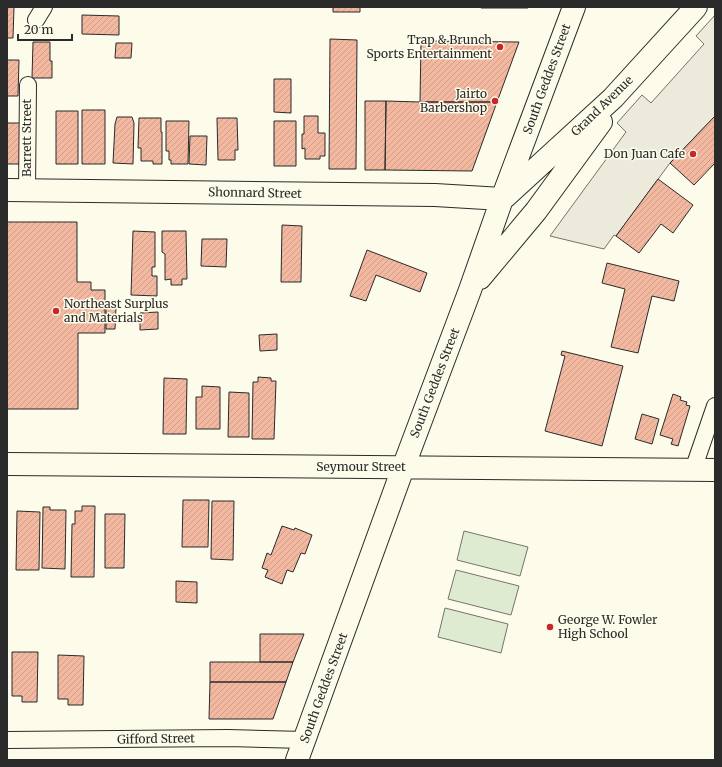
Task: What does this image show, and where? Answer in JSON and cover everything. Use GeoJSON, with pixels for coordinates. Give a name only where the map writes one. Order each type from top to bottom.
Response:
{"type":"FeatureCollection","features":[{"type":"Feature","properties":{"kind":"street","name":"South Geddes Street"},"geometry":{"type":"LineString","coordinates":[[297,760],[403,468],[574,7]]}},
{"type":"Feature","properties":{"kind":"street","name":"Grand Avenue"},"geometry":{"type":"LineString","coordinates":[[502,199],[613,98],[696,7]]}},
{"type":"Feature","properties":{"kind":"street","name":"Barrett Street"},"geometry":{"type":"LineString","coordinates":[[17,190],[28,85]]}},
{"type":"Feature","properties":{"kind":"street"},"geometry":{"type":"LineString","coordinates":[[470,290],[536,211],[608,112],[613,98]]}},
{"type":"Feature","properties":{"kind":"street","name":"Shonnard Street"},"geometry":{"type":"LineString","coordinates":[[17,190],[435,195],[502,199]]}},
{"type":"Feature","properties":{"kind":"street"},"geometry":{"type":"LineString","coordinates":[[692,470],[715,406]]}},
{"type":"Feature","properties":{"kind":"street","name":"Seymour Street"},"geometry":{"type":"LineString","coordinates":[[7,464],[715,470]]}},
{"type":"Feature","properties":{"kind":"street","name":"Gifford Street"},"geometry":{"type":"LineString","coordinates":[[7,740],[221,738],[305,740]]}},
{"type":"Feature","properties":{"kind":"green space"},"geometry":{"type":"Polygon","coordinates":[[[464,531],[528,547],[520,576],[457,560],[464,531]]]}},
{"type":"Feature","properties":{"kind":"green space"},"geometry":{"type":"Polygon","coordinates":[[[456,570],[519,586],[511,615],[448,599],[456,570]]]}},
{"type":"Feature","properties":{"kind":"green space"},"geometry":{"type":"Polygon","coordinates":[[[445,608],[508,624],[501,653],[438,637],[445,608]]]}},
{"type":"Feature","properties":{"kind":"shaded area"},"geometry":{"type":"Polygon","coordinates":[[[715,15],[715,116],[670,163],[616,236],[614,235],[604,249],[550,236],[626,132],[617,123],[642,95],[651,103],[704,44],[696,36],[715,15]]]}},
{"type":"Feature","properties":{"kind":"building"},"geometry":{"type":"Polygon","coordinates":[[[7,7],[14,7],[13,38],[7,38],[7,7]]]}},
{"type":"Feature","properties":{"kind":"building"},"geometry":{"type":"Polygon","coordinates":[[[333,7],[360,7],[360,12],[333,12],[333,7]]]}},
{"type":"Feature","properties":{"kind":"building"},"geometry":{"type":"Polygon","coordinates":[[[528,7],[528,8],[481,8],[528,7]]]}},
{"type":"Feature","properties":{"kind":"building"},"geometry":{"type":"Polygon","coordinates":[[[82,15],[119,16],[119,35],[82,34],[82,15]]]}},
{"type":"Feature","properties":{"kind":"building"},"geometry":{"type":"Polygon","coordinates":[[[330,39],[357,40],[356,169],[329,169],[330,39]]]}},
{"type":"Feature","properties":{"kind":"building"},"geometry":{"type":"Polygon","coordinates":[[[421,41],[519,42],[497,102],[420,102],[421,41]]]}},
{"type":"Feature","properties":{"kind":"building"},"geometry":{"type":"Polygon","coordinates":[[[33,42],[50,42],[52,78],[32,78],[33,42]]]}},
{"type":"Feature","properties":{"kind":"building"},"geometry":{"type":"Polygon","coordinates":[[[116,43],[132,43],[131,58],[115,58],[116,43]]]}},
{"type":"Feature","properties":{"kind":"building"},"geometry":{"type":"Polygon","coordinates":[[[7,60],[19,60],[18,96],[7,96],[7,60]]]}},
{"type":"Feature","properties":{"kind":"building"},"geometry":{"type":"Polygon","coordinates":[[[274,79],[291,79],[291,113],[274,112],[274,79]]]}},
{"type":"Feature","properties":{"kind":"building"},"geometry":{"type":"Polygon","coordinates":[[[365,101],[386,101],[385,170],[365,170],[365,101]]]}},
{"type":"Feature","properties":{"kind":"building"},"geometry":{"type":"Polygon","coordinates":[[[386,101],[497,102],[472,171],[385,170],[386,101]]]}},
{"type":"Feature","properties":{"kind":"building"},"geometry":{"type":"Polygon","coordinates":[[[82,110],[105,110],[105,164],[82,164],[82,110]]]}},
{"type":"Feature","properties":{"kind":"building"},"geometry":{"type":"Polygon","coordinates":[[[56,111],[78,111],[78,164],[56,164],[56,111]]]}},
{"type":"Feature","properties":{"kind":"building"},"geometry":{"type":"Polygon","coordinates":[[[304,116],[318,116],[318,133],[325,133],[325,156],[320,156],[320,159],[305,159],[305,148],[302,149],[304,116]]]}},
{"type":"Feature","properties":{"kind":"building"},"geometry":{"type":"Polygon","coordinates":[[[715,116],[715,163],[694,185],[670,163],[715,116]]]}},
{"type":"Feature","properties":{"kind":"building"},"geometry":{"type":"Polygon","coordinates":[[[117,117],[132,117],[134,123],[133,164],[113,163],[115,124],[117,117]]]}},
{"type":"Feature","properties":{"kind":"building"},"geometry":{"type":"Polygon","coordinates":[[[139,118],[161,118],[162,164],[153,164],[153,161],[141,161],[141,148],[138,148],[139,118]]]}},
{"type":"Feature","properties":{"kind":"building"},"geometry":{"type":"Polygon","coordinates":[[[217,118],[237,118],[238,150],[235,150],[235,160],[218,160],[217,118]]]}},
{"type":"Feature","properties":{"kind":"building"},"geometry":{"type":"Polygon","coordinates":[[[166,121],[189,121],[188,164],[171,164],[171,160],[169,160],[169,151],[166,151],[166,121]]]}},
{"type":"Feature","properties":{"kind":"building"},"geometry":{"type":"Polygon","coordinates":[[[274,121],[296,121],[296,166],[274,166],[274,121]]]}},
{"type":"Feature","properties":{"kind":"building"},"geometry":{"type":"Polygon","coordinates":[[[7,123],[24,123],[24,164],[7,164],[7,123]]]}},
{"type":"Feature","properties":{"kind":"building"},"geometry":{"type":"Polygon","coordinates":[[[190,136],[207,136],[206,165],[189,164],[190,136]]]}},
{"type":"Feature","properties":{"kind":"building"},"geometry":{"type":"Polygon","coordinates":[[[658,179],[693,205],[673,233],[661,224],[639,253],[616,236],[658,179]]]}},
{"type":"Feature","properties":{"kind":"building","name":"Northeast Surplus and Materials"},"geometry":{"type":"Polygon","coordinates":[[[7,222],[77,222],[77,282],[91,282],[91,290],[105,290],[105,333],[78,333],[78,409],[7,409],[7,222]]]}},
{"type":"Feature","properties":{"kind":"building"},"geometry":{"type":"Polygon","coordinates":[[[282,225],[302,226],[301,282],[281,282],[282,225]]]}},
{"type":"Feature","properties":{"kind":"building"},"geometry":{"type":"Polygon","coordinates":[[[133,231],[155,232],[155,267],[152,267],[152,276],[157,276],[157,296],[131,295],[133,231]]]}},
{"type":"Feature","properties":{"kind":"building"},"geometry":{"type":"Polygon","coordinates":[[[162,231],[186,231],[187,279],[182,279],[182,285],[171,285],[171,279],[165,280],[165,254],[162,252],[162,231]]]}},
{"type":"Feature","properties":{"kind":"building"},"geometry":{"type":"Polygon","coordinates":[[[202,239],[227,239],[226,267],[201,266],[202,239]]]}},
{"type":"Feature","properties":{"kind":"building"},"geometry":{"type":"Polygon","coordinates":[[[367,250],[427,273],[420,292],[376,275],[366,301],[350,296],[367,250]]]}},
{"type":"Feature","properties":{"kind":"building"},"geometry":{"type":"Polygon","coordinates":[[[607,263],[679,281],[674,301],[652,296],[638,353],[611,347],[625,289],[602,283],[607,263]]]}},
{"type":"Feature","properties":{"kind":"building"},"geometry":{"type":"Polygon","coordinates":[[[106,307],[116,307],[115,329],[106,329],[106,307]]]}},
{"type":"Feature","properties":{"kind":"building"},"geometry":{"type":"Polygon","coordinates":[[[158,312],[158,329],[140,330],[140,313],[158,312]]]}},
{"type":"Feature","properties":{"kind":"building"},"geometry":{"type":"Polygon","coordinates":[[[277,334],[277,350],[260,351],[259,335],[277,334]]]}},
{"type":"Feature","properties":{"kind":"building"},"geometry":{"type":"Polygon","coordinates":[[[562,351],[623,366],[602,446],[545,431],[565,356],[561,355],[562,351]]]}},
{"type":"Feature","properties":{"kind":"building"},"geometry":{"type":"Polygon","coordinates":[[[258,377],[271,378],[271,381],[276,381],[274,439],[252,439],[253,382],[258,382],[258,377]]]}},
{"type":"Feature","properties":{"kind":"building"},"geometry":{"type":"Polygon","coordinates":[[[164,378],[187,379],[186,434],[163,434],[164,378]]]}},
{"type":"Feature","properties":{"kind":"building"},"geometry":{"type":"Polygon","coordinates":[[[202,386],[220,387],[220,429],[196,429],[196,397],[202,397],[202,386]]]}},
{"type":"Feature","properties":{"kind":"building"},"geometry":{"type":"Polygon","coordinates":[[[229,392],[249,393],[249,437],[228,437],[229,392]]]}},
{"type":"Feature","properties":{"kind":"building"},"geometry":{"type":"Polygon","coordinates":[[[673,394],[681,397],[680,400],[687,402],[686,405],[690,406],[678,446],[671,444],[673,439],[660,435],[673,394]]]}},
{"type":"Feature","properties":{"kind":"building"},"geometry":{"type":"Polygon","coordinates":[[[642,414],[659,419],[652,444],[635,439],[642,414]]]}},
{"type":"Feature","properties":{"kind":"building"},"geometry":{"type":"Polygon","coordinates":[[[183,500],[209,500],[208,547],[182,547],[183,500]]]}},
{"type":"Feature","properties":{"kind":"building"},"geometry":{"type":"Polygon","coordinates":[[[212,501],[234,501],[233,560],[211,559],[212,501]]]}},
{"type":"Feature","properties":{"kind":"building"},"geometry":{"type":"Polygon","coordinates":[[[82,506],[95,506],[94,577],[71,577],[72,524],[75,524],[75,511],[82,511],[82,506]]]}},
{"type":"Feature","properties":{"kind":"building"},"geometry":{"type":"Polygon","coordinates":[[[43,507],[50,507],[50,510],[66,510],[65,569],[42,568],[43,507]]]}},
{"type":"Feature","properties":{"kind":"building"},"geometry":{"type":"Polygon","coordinates":[[[17,511],[40,512],[39,570],[16,570],[17,511]]]}},
{"type":"Feature","properties":{"kind":"building"},"geometry":{"type":"Polygon","coordinates":[[[105,514],[125,514],[124,568],[105,568],[105,514]]]}},
{"type":"Feature","properties":{"kind":"building"},"geometry":{"type":"Polygon","coordinates":[[[282,526],[294,530],[295,528],[312,535],[305,554],[301,553],[293,572],[287,570],[282,584],[265,577],[268,570],[262,568],[267,553],[271,555],[282,526]]]}},
{"type":"Feature","properties":{"kind":"building"},"geometry":{"type":"Polygon","coordinates":[[[176,581],[197,582],[197,603],[176,602],[176,581]]]}},
{"type":"Feature","properties":{"kind":"building"},"geometry":{"type":"Polygon","coordinates":[[[260,634],[304,634],[293,662],[260,662],[260,634]]]}},
{"type":"Feature","properties":{"kind":"building"},"geometry":{"type":"Polygon","coordinates":[[[12,652],[38,652],[37,702],[22,702],[22,696],[12,696],[12,652]]]}},
{"type":"Feature","properties":{"kind":"building"},"geometry":{"type":"Polygon","coordinates":[[[58,655],[84,656],[83,705],[68,705],[68,699],[58,699],[58,655]]]}},
{"type":"Feature","properties":{"kind":"building"},"geometry":{"type":"Polygon","coordinates":[[[210,662],[293,662],[286,682],[210,682],[210,662]]]}},
{"type":"Feature","properties":{"kind":"building"},"geometry":{"type":"Polygon","coordinates":[[[210,682],[286,682],[273,719],[209,719],[210,682]]]}},
{"type":"Feature","properties":{"kind":"place","name":"Trap & Brunch Sports Entertainment"},"geometry":{"type":"Point","coordinates":[500,47]}},
{"type":"Feature","properties":{"kind":"place","name":"Jairto Barbershop"},"geometry":{"type":"Point","coordinates":[495,101]}},
{"type":"Feature","properties":{"kind":"place","name":"Don Juan Cafe"},"geometry":{"type":"Point","coordinates":[693,154]}},
{"type":"Feature","properties":{"kind":"place","name":"Northeast Surplus and Materials"},"geometry":{"type":"Point","coordinates":[56,311]}},
{"type":"Feature","properties":{"kind":"place","name":"George W. Fowler High School"},"geometry":{"type":"Point","coordinates":[550,627]}}]}
